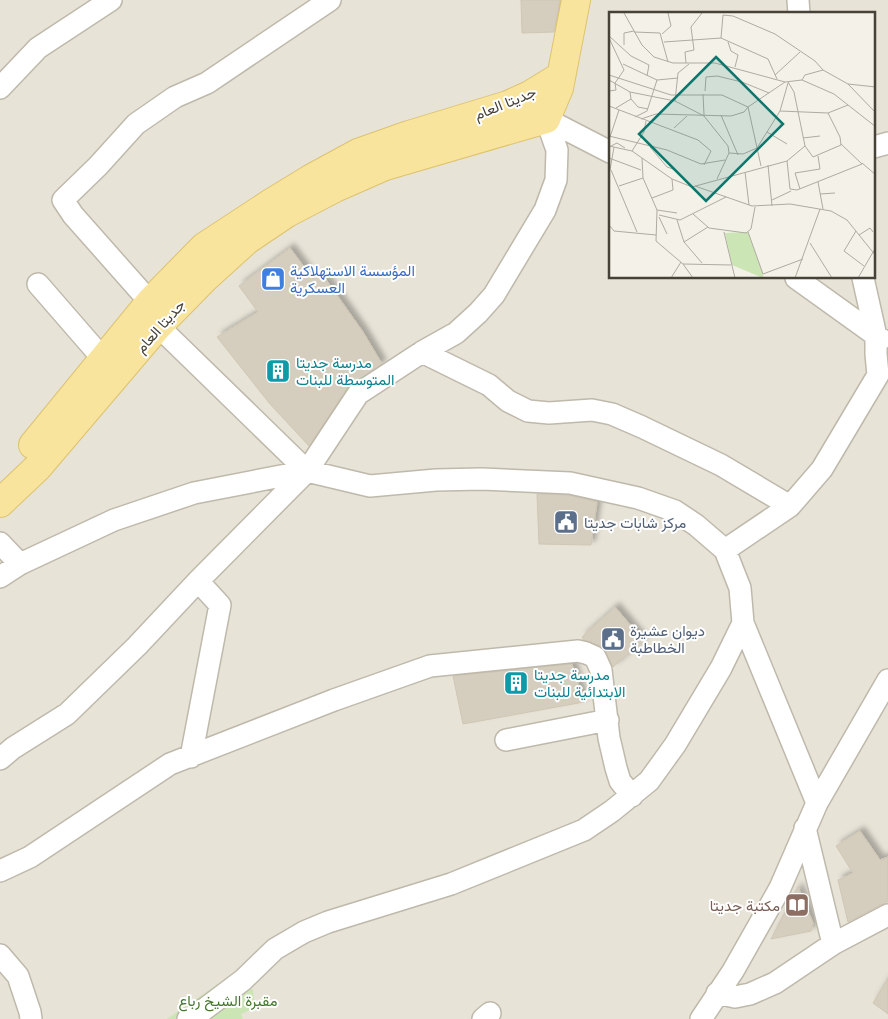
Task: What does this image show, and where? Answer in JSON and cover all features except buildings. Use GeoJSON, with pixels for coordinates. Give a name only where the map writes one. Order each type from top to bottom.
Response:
{"type":"FeatureCollection","features":[{"type":"Feature","properties":{"kind":"main road"},"geometry":{"type":"LineString","coordinates":[[561,76],[576,0]]}},
{"type":"Feature","properties":{"kind":"main road","name":"جديتا العام"},"geometry":{"type":"LineString","coordinates":[[0,477],[45,432],[82,400],[154,314],[204,247],[312,178],[358,153],[508,104],[530,95],[561,76]]}},
{"type":"Feature","properties":{"kind":"main road","name":"جديتا العام"},"geometry":{"type":"LineString","coordinates":[[0,503],[38,467],[82,400],[104,360],[154,314],[206,277],[248,240],[287,214],[335,188],[385,166],[546,119],[559,88],[561,76]]}},
{"type":"Feature","properties":{"kind":"street"},"geometry":{"type":"LineString","coordinates":[[0,88],[38,48],[111,0]]}},
{"type":"Feature","properties":{"kind":"street"},"geometry":{"type":"LineString","coordinates":[[307,471],[154,314],[62,200],[98,166],[136,124],[175,98],[207,83],[330,0]]}},
{"type":"Feature","properties":{"kind":"street"},"geometry":{"type":"LineString","coordinates":[[546,119],[609,151]]}},
{"type":"Feature","properties":{"kind":"street"},"geometry":{"type":"LineString","coordinates":[[0,759],[12,748],[67,714],[137,646],[198,581],[307,471],[358,394],[422,352],[456,333],[489,301],[545,210],[556,180],[557,150],[546,119]]}},
{"type":"Feature","properties":{"kind":"street"},"geometry":{"type":"LineString","coordinates":[[797,279],[882,340]]}},
{"type":"Feature","properties":{"kind":"street"},"geometry":{"type":"LineString","coordinates":[[726,550],[790,506],[822,469],[878,376],[876,354],[882,340],[863,279]]}},
{"type":"Feature","properties":{"kind":"street"},"geometry":{"type":"LineString","coordinates":[[38,284],[104,360]]}},
{"type":"Feature","properties":{"kind":"street"},"geometry":{"type":"LineString","coordinates":[[422,352],[489,385],[508,401],[528,411],[549,413],[592,410],[612,414],[627,420],[721,465],[790,506]]}},
{"type":"Feature","properties":{"kind":"street"},"geometry":{"type":"LineString","coordinates":[[0,577],[20,564],[114,520],[194,493],[307,471],[370,486],[436,480],[482,479],[570,483],[638,498],[675,511],[696,525],[726,550],[740,588],[743,623],[816,803]]}},
{"type":"Feature","properties":{"kind":"street"},"geometry":{"type":"LineString","coordinates":[[0,543],[20,564]]}},
{"type":"Feature","properties":{"kind":"street"},"geometry":{"type":"LineString","coordinates":[[191,757],[220,605],[198,581]]}},
{"type":"Feature","properties":{"kind":"street"},"geometry":{"type":"LineString","coordinates":[[188,1019],[243,980],[275,949],[304,932],[328,922],[451,884],[584,830],[632,796],[649,781],[675,745],[721,668],[743,623]]}},
{"type":"Feature","properties":{"kind":"street"},"geometry":{"type":"LineString","coordinates":[[0,871],[30,856],[170,764],[334,700],[395,680],[430,666],[573,652],[586,653],[595,657],[601,670],[609,738],[616,768],[620,781],[632,796]]}},
{"type":"Feature","properties":{"kind":"street"},"geometry":{"type":"LineString","coordinates":[[701,1019],[733,971],[780,888],[816,803],[888,680]]}},
{"type":"Feature","properties":{"kind":"street"},"geometry":{"type":"LineString","coordinates":[[506,740],[608,720]]}},
{"type":"Feature","properties":{"kind":"street"},"geometry":{"type":"LineString","coordinates":[[805,828],[833,944]]}},
{"type":"Feature","properties":{"kind":"street"},"geometry":{"type":"LineString","coordinates":[[717,993],[734,997],[750,994],[775,983],[833,944],[888,915]]}},
{"type":"Feature","properties":{"kind":"street"},"geometry":{"type":"LineString","coordinates":[[0,955],[18,976],[31,1019]]}},
{"type":"Feature","properties":{"kind":"shaded area"},"geometry":{"type":"Polygon","coordinates":[[[0,0],[888,0],[888,1019],[0,1019],[0,0]]]}},
{"type":"Feature","properties":{"kind":"green space","name":"مقبرة الشيخ رباع"},"geometry":{"type":"Polygon","coordinates":[[[228,977],[253,990],[255,1008],[241,1014],[243,1019],[167,1019],[228,977]]]}},
{"type":"Feature","properties":{"kind":"place","name":"المؤسسة الاستهلاكية العسكرية"},"geometry":{"type":"Point","coordinates":[273,279]}},
{"type":"Feature","properties":{"kind":"place","name":"مدرسة جديتا المتوسطة للبنات"},"geometry":{"type":"Point","coordinates":[278,371]}},
{"type":"Feature","properties":{"kind":"place","name":"مركز شابات جديتا"},"geometry":{"type":"Point","coordinates":[566,522]}},
{"type":"Feature","properties":{"kind":"place","name":"ديوان عشيرة الخطاطبة"},"geometry":{"type":"Point","coordinates":[613,639]}},
{"type":"Feature","properties":{"kind":"place","name":"مدرسة جديتا الابتدائية للبنات"},"geometry":{"type":"Point","coordinates":[516,683]}},
{"type":"Feature","properties":{"kind":"place","name":"مكتبة جديتا"},"geometry":{"type":"Point","coordinates":[797,905]}}]}
